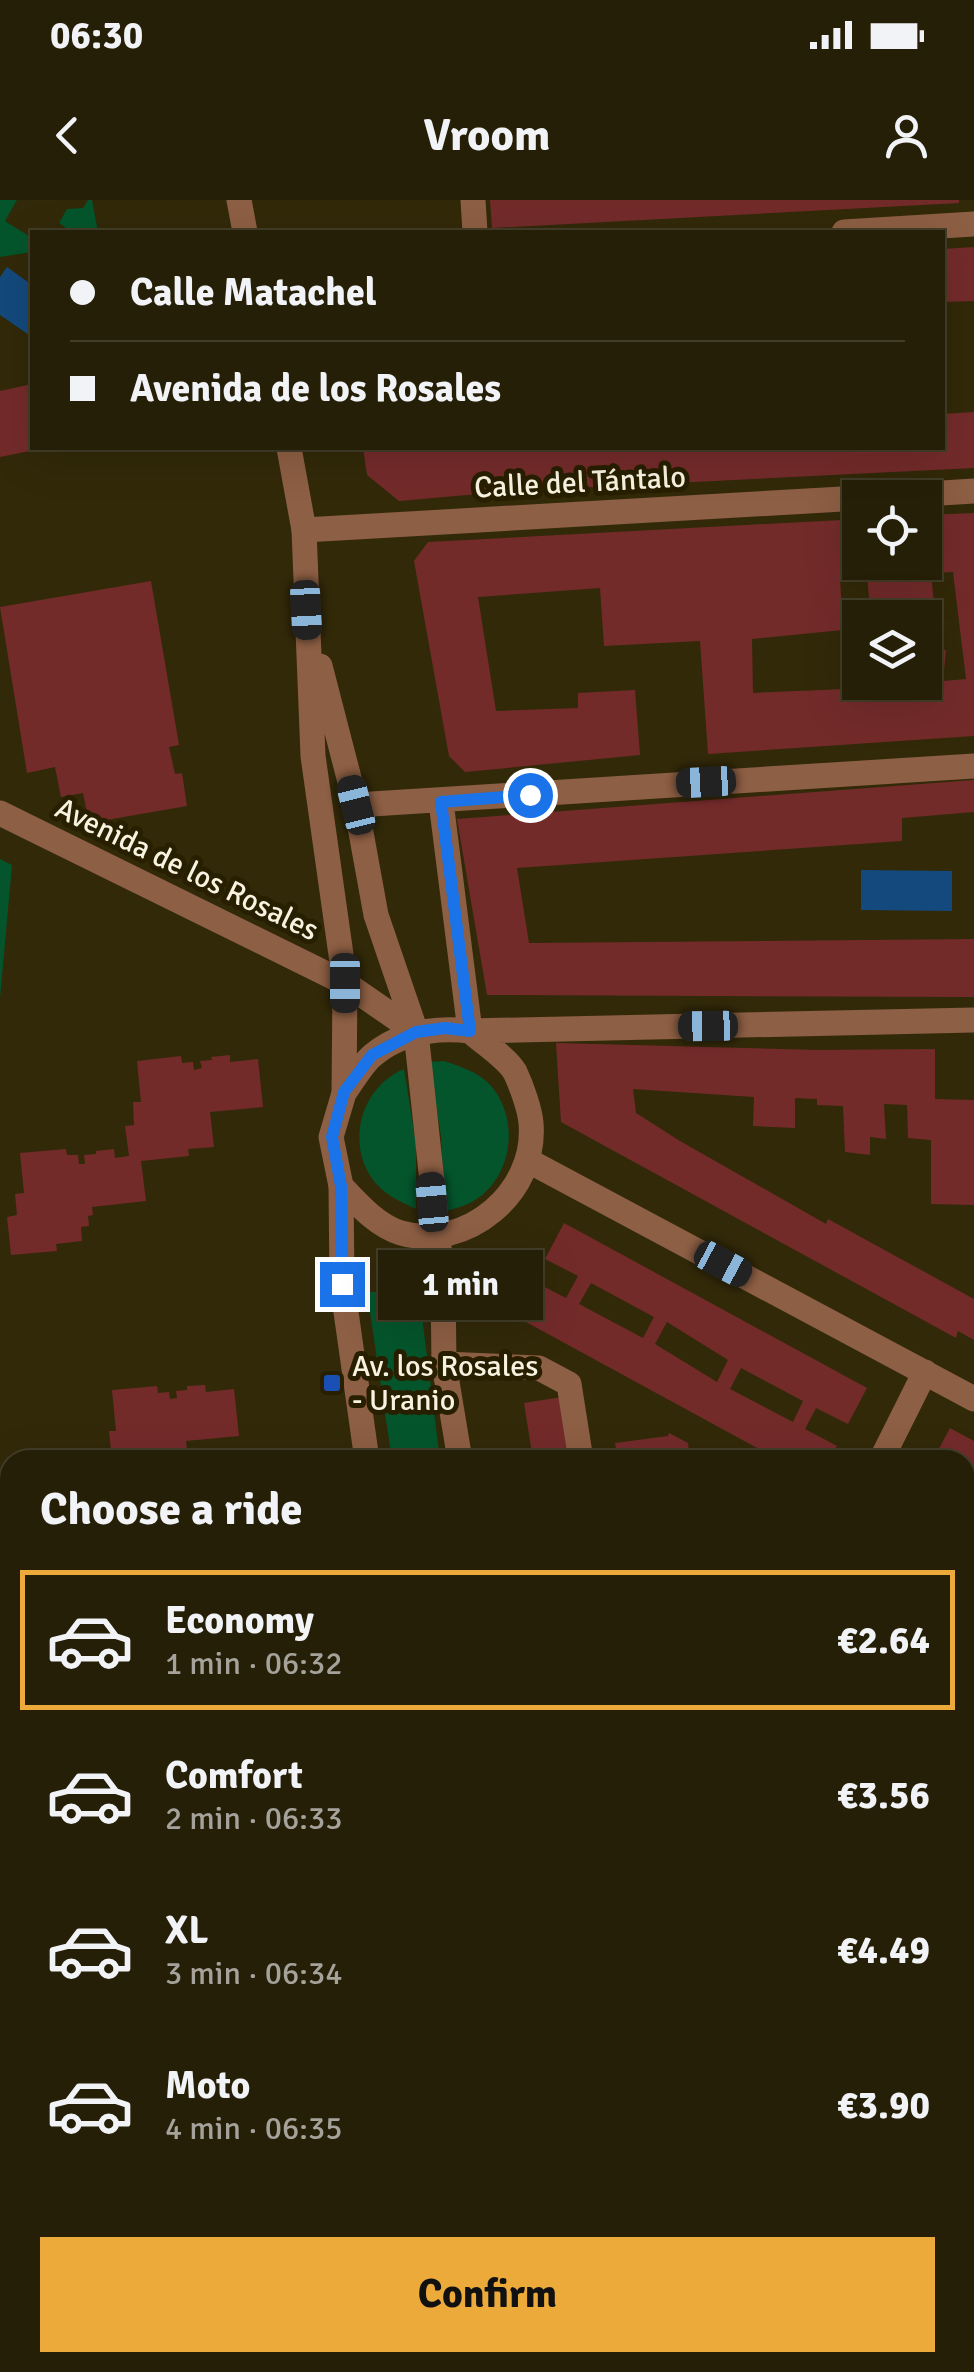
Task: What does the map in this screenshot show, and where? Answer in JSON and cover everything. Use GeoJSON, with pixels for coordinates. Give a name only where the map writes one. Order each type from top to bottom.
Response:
{"type":"FeatureCollection","features":[{"type":"Feature","properties":{"kind":"street"},"geometry":{"type":"LineString","coordinates":[[238,200],[245,230]]}},
{"type":"Feature","properties":{"kind":"street"},"geometry":{"type":"LineString","coordinates":[[473,200],[475,230]]}},
{"type":"Feature","properties":{"kind":"street"},"geometry":{"type":"LineString","coordinates":[[876,230],[974,224]]}},
{"type":"Feature","properties":{"kind":"street","name":"Avenida de los Rosales"},"geometry":{"type":"LineString","coordinates":[[289,450],[304,530],[313,756],[345,983],[344,1092],[332,1137],[341,1186],[342,1284],[366,1450]]}},
{"type":"Feature","properties":{"kind":"street","name":"Calle del Tántalo"},"geometry":{"type":"LineString","coordinates":[[942,493],[974,491]]}},
{"type":"Feature","properties":{"kind":"street","name":"Calle del Tántalo"},"geometry":{"type":"LineString","coordinates":[[304,530],[842,499]]}},
{"type":"Feature","properties":{"kind":"street","name":"Avenida de los Rosales"},"geometry":{"type":"LineString","coordinates":[[306,610],[356,805],[376,914],[416,1032],[443,1284],[444,1364],[458,1450]]}},
{"type":"Feature","properties":{"kind":"street"},"geometry":{"type":"LineString","coordinates":[[356,805],[974,766]]}},
{"type":"Feature","properties":{"kind":"street"},"geometry":{"type":"LineString","coordinates":[[341,1186],[366,1211],[397,1232],[436,1238],[479,1224],[509,1194],[527,1160],[532,1122],[514,1070],[470,1031],[441,802]]}},
{"type":"Feature","properties":{"kind":"street","name":"Avenida de los Rosales"},"geometry":{"type":"LineString","coordinates":[[0,813],[345,983],[416,1032]]}},
{"type":"Feature","properties":{"kind":"street","name":"Avenida de los Rosales"},"geometry":{"type":"LineString","coordinates":[[344,1092],[372,1055],[416,1032],[445,1028],[470,1031],[974,1020]]}},
{"type":"Feature","properties":{"kind":"street"},"geometry":{"type":"LineString","coordinates":[[527,1160],[974,1399]]}},
{"type":"Feature","properties":{"kind":"street"},"geometry":{"type":"LineString","coordinates":[[444,1364],[539,1368],[569,1384],[580,1450]]}},
{"type":"Feature","properties":{"kind":"street"},"geometry":{"type":"LineString","coordinates":[[886,1450],[925,1372]]}},
{"type":"Feature","properties":{"kind":"green space"},"geometry":{"type":"Polygon","coordinates":[[[0,200],[17,200],[5,221],[30,237],[30,252],[0,257],[0,200]]]}},
{"type":"Feature","properties":{"kind":"green space"},"geometry":{"type":"Polygon","coordinates":[[[92,200],[98,230],[69,230],[59,223],[67,209],[83,208],[92,200]]]}},
{"type":"Feature","properties":{"kind":"green space"},"geometry":{"type":"Polygon","coordinates":[[[0,859],[12,865],[0,998],[0,859]]]}},
{"type":"Feature","properties":{"kind":"green space"},"geometry":{"type":"Polygon","coordinates":[[[444,1061],[476,1074],[492,1087],[501,1101],[509,1132],[504,1163],[488,1190],[472,1202],[445,1212],[441,1136],[429,1062],[444,1061]]]}},
{"type":"Feature","properties":{"kind":"green space"},"geometry":{"type":"Polygon","coordinates":[[[404,1069],[416,1144],[416,1209],[375,1183],[360,1146],[363,1115],[369,1101],[390,1077],[404,1069]]]}},
{"type":"Feature","properties":{"kind":"green space"},"geometry":{"type":"Polygon","coordinates":[[[367,1292],[419,1292],[439,1450],[391,1450],[367,1292]]]}},
{"type":"Feature","properties":{"kind":"water"},"geometry":{"type":"Polygon","coordinates":[[[7,267],[30,284],[30,336],[0,315],[0,277],[7,267]]]}},
{"type":"Feature","properties":{"kind":"water"},"geometry":{"type":"Polygon","coordinates":[[[861,870],[952,871],[952,911],[861,910],[861,870]]]}},
{"type":"Feature","properties":{"kind":"building"},"geometry":{"type":"Polygon","coordinates":[[[490,200],[959,200],[959,203],[492,228],[490,200]]]}},
{"type":"Feature","properties":{"kind":"building"},"geometry":{"type":"Polygon","coordinates":[[[974,247],[974,301],[945,302],[945,249],[974,247]]]}},
{"type":"Feature","properties":{"kind":"building"},"geometry":{"type":"Polygon","coordinates":[[[30,384],[30,450],[35,450],[0,457],[0,391],[30,384]]]}},
{"type":"Feature","properties":{"kind":"building"},"geometry":{"type":"Polygon","coordinates":[[[974,412],[974,468],[514,491],[399,501],[367,475],[363,450],[945,450],[945,414],[974,412]]]}},
{"type":"Feature","properties":{"kind":"building"},"geometry":{"type":"Polygon","coordinates":[[[974,513],[974,736],[708,754],[700,641],[604,646],[600,588],[478,597],[496,711],[578,708],[578,693],[635,690],[640,755],[465,772],[449,756],[414,561],[428,542],[842,520],[842,630],[752,639],[753,693],[842,689],[842,700],[942,700],[942,650],[946,650],[943,681],[966,679],[953,572],[942,572],[942,514],[974,513]]]}},
{"type":"Feature","properties":{"kind":"building"},"geometry":{"type":"Polygon","coordinates":[[[867,580],[932,580],[934,600],[869,600],[867,580]]]}},
{"type":"Feature","properties":{"kind":"building"},"geometry":{"type":"Polygon","coordinates":[[[151,581],[179,745],[169,747],[175,774],[182,773],[187,806],[89,823],[83,793],[61,797],[55,767],[27,773],[0,607],[151,581]]]}},
{"type":"Feature","properties":{"kind":"building"},"geometry":{"type":"Polygon","coordinates":[[[974,780],[974,812],[902,818],[902,841],[517,868],[529,943],[974,939],[974,997],[487,995],[457,819],[974,780]]]}},
{"type":"Feature","properties":{"kind":"building"},"geometry":{"type":"Polygon","coordinates":[[[556,1043],[935,1049],[935,1099],[974,1100],[974,1205],[931,1204],[931,1140],[908,1138],[907,1105],[884,1104],[886,1139],[870,1137],[870,1155],[845,1152],[843,1106],[817,1105],[817,1099],[795,1098],[795,1128],[753,1126],[754,1097],[633,1089],[636,1113],[826,1224],[828,1219],[974,1299],[974,1340],[958,1331],[956,1338],[561,1122],[556,1043]]]}},
{"type":"Feature","properties":{"kind":"building"},"geometry":{"type":"Polygon","coordinates":[[[230,1055],[230,1062],[258,1059],[263,1107],[210,1112],[214,1147],[188,1149],[189,1156],[141,1161],[146,1201],[92,1207],[89,1226],[81,1227],[82,1241],[56,1244],[57,1251],[11,1255],[7,1217],[17,1215],[15,1194],[24,1193],[20,1153],[66,1149],[67,1155],[78,1155],[79,1164],[85,1164],[84,1155],[96,1151],[114,1149],[115,1158],[129,1156],[125,1126],[134,1125],[133,1102],[141,1102],[137,1061],[181,1056],[182,1063],[193,1062],[194,1070],[202,1068],[200,1061],[230,1055]]]}},
{"type":"Feature","properties":{"kind":"building"},"geometry":{"type":"Polygon","coordinates":[[[564,1223],[867,1388],[848,1424],[816,1408],[805,1429],[837,1446],[835,1450],[761,1450],[515,1316],[533,1281],[566,1298],[578,1276],[545,1259],[564,1223]],[[591,1283],[579,1304],[643,1338],[654,1317],[591,1283]],[[667,1322],[655,1344],[717,1382],[728,1360],[667,1322]],[[741,1368],[730,1389],[793,1422],[803,1401],[741,1368]]]}},
{"type":"Feature","properties":{"kind":"building"},"geometry":{"type":"Polygon","coordinates":[[[205,1385],[206,1392],[234,1389],[239,1436],[186,1441],[187,1450],[111,1450],[109,1431],[116,1431],[112,1390],[157,1386],[158,1393],[169,1392],[170,1399],[177,1398],[176,1391],[187,1390],[187,1386],[205,1385]]]}},
{"type":"Feature","properties":{"kind":"building"},"geometry":{"type":"Polygon","coordinates":[[[562,1397],[571,1450],[531,1450],[524,1403],[562,1397]]]}},
{"type":"Feature","properties":{"kind":"building"},"geometry":{"type":"Polygon","coordinates":[[[950,1428],[974,1441],[974,1450],[938,1450],[950,1428]]]}},
{"type":"Feature","properties":{"kind":"building"},"geometry":{"type":"Polygon","coordinates":[[[669,1433],[688,1443],[689,1450],[616,1450],[615,1443],[669,1433]]]}},
{"type":"Feature","properties":{"kind":"place","name":"Av. los Rosales - Uranio"},"geometry":{"type":"Point","coordinates":[332,1383]}},
{"type":"Feature","properties":{"kind":"route"},"geometry":{"type":"LineString","coordinates":[[342,1284],[341,1186],[332,1137],[344,1092],[372,1055],[416,1032],[445,1028],[470,1031],[441,802],[530,795]]}}]}
